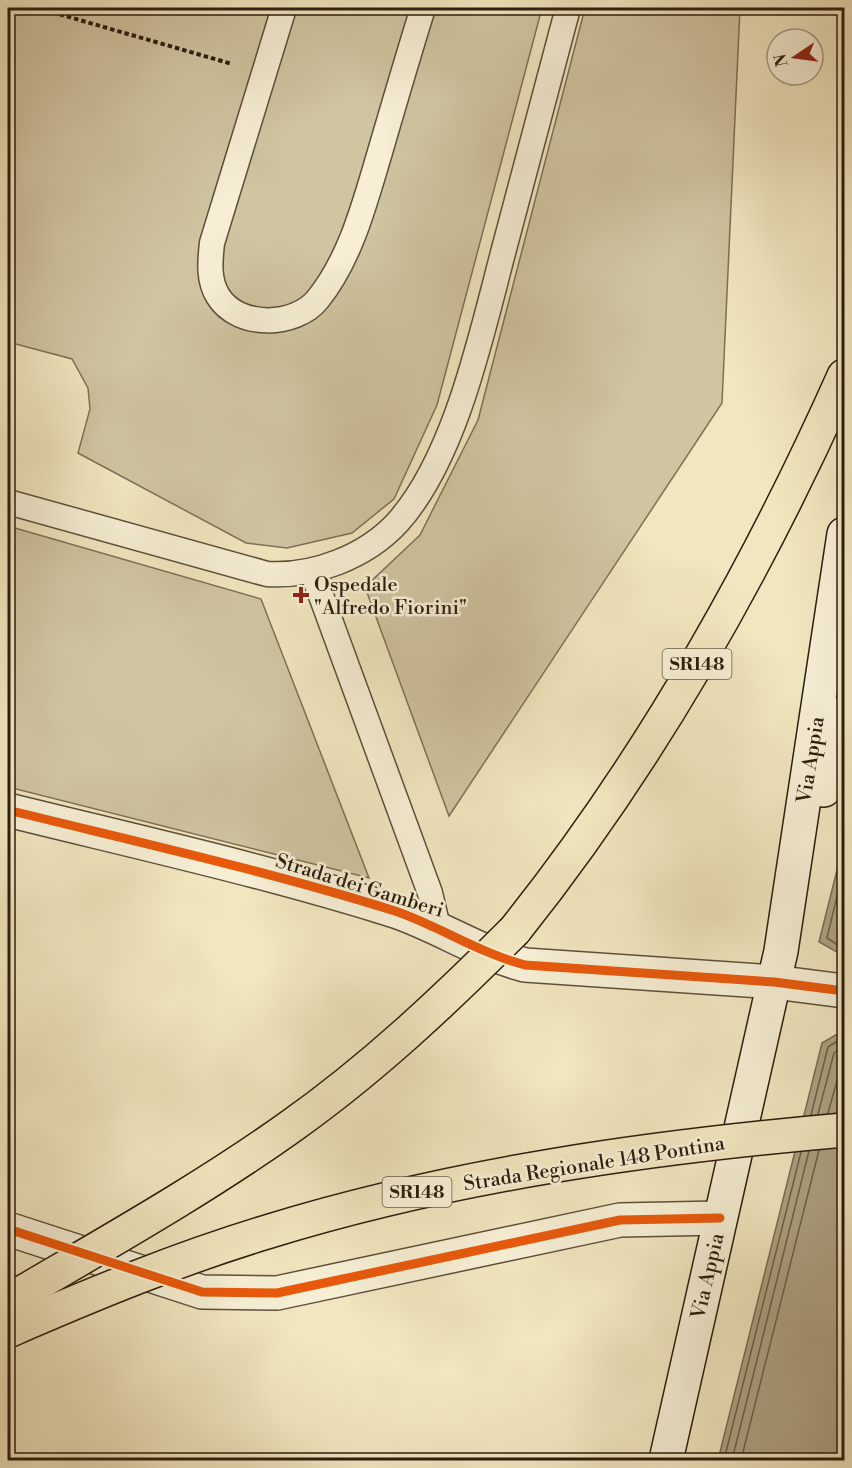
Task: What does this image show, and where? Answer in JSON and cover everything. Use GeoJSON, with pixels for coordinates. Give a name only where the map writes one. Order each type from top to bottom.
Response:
{"type":"FeatureCollection","features":[{"type":"Feature","properties":{"kind":"main road","name":"SR148"},"geometry":{"type":"LineString","coordinates":[[8,1300],[125,1232],[290,1128],[384,1054],[515,930],[601,816],[675,703],[747,578],[805,465],[844,376]]}},
{"type":"Feature","properties":{"kind":"main road","name":"Strada Regionale 148 Pontina"},"geometry":{"type":"LineString","coordinates":[[8,1331],[208,1251],[267,1231],[368,1204],[489,1177],[622,1154],[744,1139],[844,1130]]}},
{"type":"Feature","properties":{"kind":"street","name":"Via Appia"},"geometry":{"type":"LineString","coordinates":[[777,966],[844,534]]}},
{"type":"Feature","properties":{"kind":"street","name":"Via Appia"},"geometry":{"type":"LineString","coordinates":[[666,1461],[777,966],[844,713]]}},
{"type":"Feature","properties":{"kind":"street","name":"Strada dei Gamberi"},"geometry":{"type":"LineString","coordinates":[[8,810],[302,884],[438,927],[509,961],[533,966],[777,966],[833,989]]}},
{"type":"Feature","properties":{"kind":"street"},"geometry":{"type":"LineString","coordinates":[[8,1229],[202,1292],[277,1293],[620,1220],[720,1218]]}},
{"type":"Feature","properties":{"kind":"lane"},"geometry":{"type":"LineString","coordinates":[[284,8],[212,243],[210,263],[212,282],[219,298],[251,319],[269,322],[304,312],[317,302],[342,261],[368,192],[423,8]]}},
{"type":"Feature","properties":{"kind":"lane"},"geometry":{"type":"LineString","coordinates":[[8,502],[243,569],[287,575],[312,571],[360,550],[385,534],[409,507],[436,461],[460,402],[483,330],[568,8]]}},
{"type":"Feature","properties":{"kind":"lane"},"geometry":{"type":"LineString","coordinates":[[312,571],[430,893],[438,927]]}},
{"type":"Feature","properties":{"kind":"path"},"geometry":{"type":"LineString","coordinates":[[38,8],[265,73]]}},
{"type":"Feature","properties":{"kind":"shaded area"},"geometry":{"type":"Polygon","coordinates":[[[8,8],[542,8],[437,405],[394,499],[352,533],[287,548],[246,543],[78,453],[90,409],[88,388],[72,359],[8,342],[8,8]]]}},
{"type":"Feature","properties":{"kind":"shaded area"},"geometry":{"type":"Polygon","coordinates":[[[585,8],[740,8],[722,403],[449,816],[365,587],[420,535],[478,420],[585,8]]]}},
{"type":"Feature","properties":{"kind":"shaded area"},"geometry":{"type":"Polygon","coordinates":[[[8,526],[261,599],[369,878],[8,787],[8,526]]]}},
{"type":"Feature","properties":{"kind":"water"},"geometry":{"type":"Polygon","coordinates":[[[844,842],[844,956],[819,942],[844,842]]]}},
{"type":"Feature","properties":{"kind":"water"},"geometry":{"type":"Polygon","coordinates":[[[844,1030],[844,1460],[718,1460],[822,1043],[844,1030]]]}},
{"type":"Feature","properties":{"kind":"cycle path"},"geometry":{"type":"LineString","coordinates":[[8,810],[347,896],[411,917],[491,954],[525,965],[774,982],[844,991]]}},
{"type":"Feature","properties":{"kind":"cycle path"},"geometry":{"type":"LineString","coordinates":[[8,1229],[202,1292],[277,1293],[620,1220],[720,1218]]}},
{"type":"Feature","properties":{"kind":"place","name":"Ospedale \"Alfredo Fiorini\""},"geometry":{"type":"Point","coordinates":[301,595]}}]}
